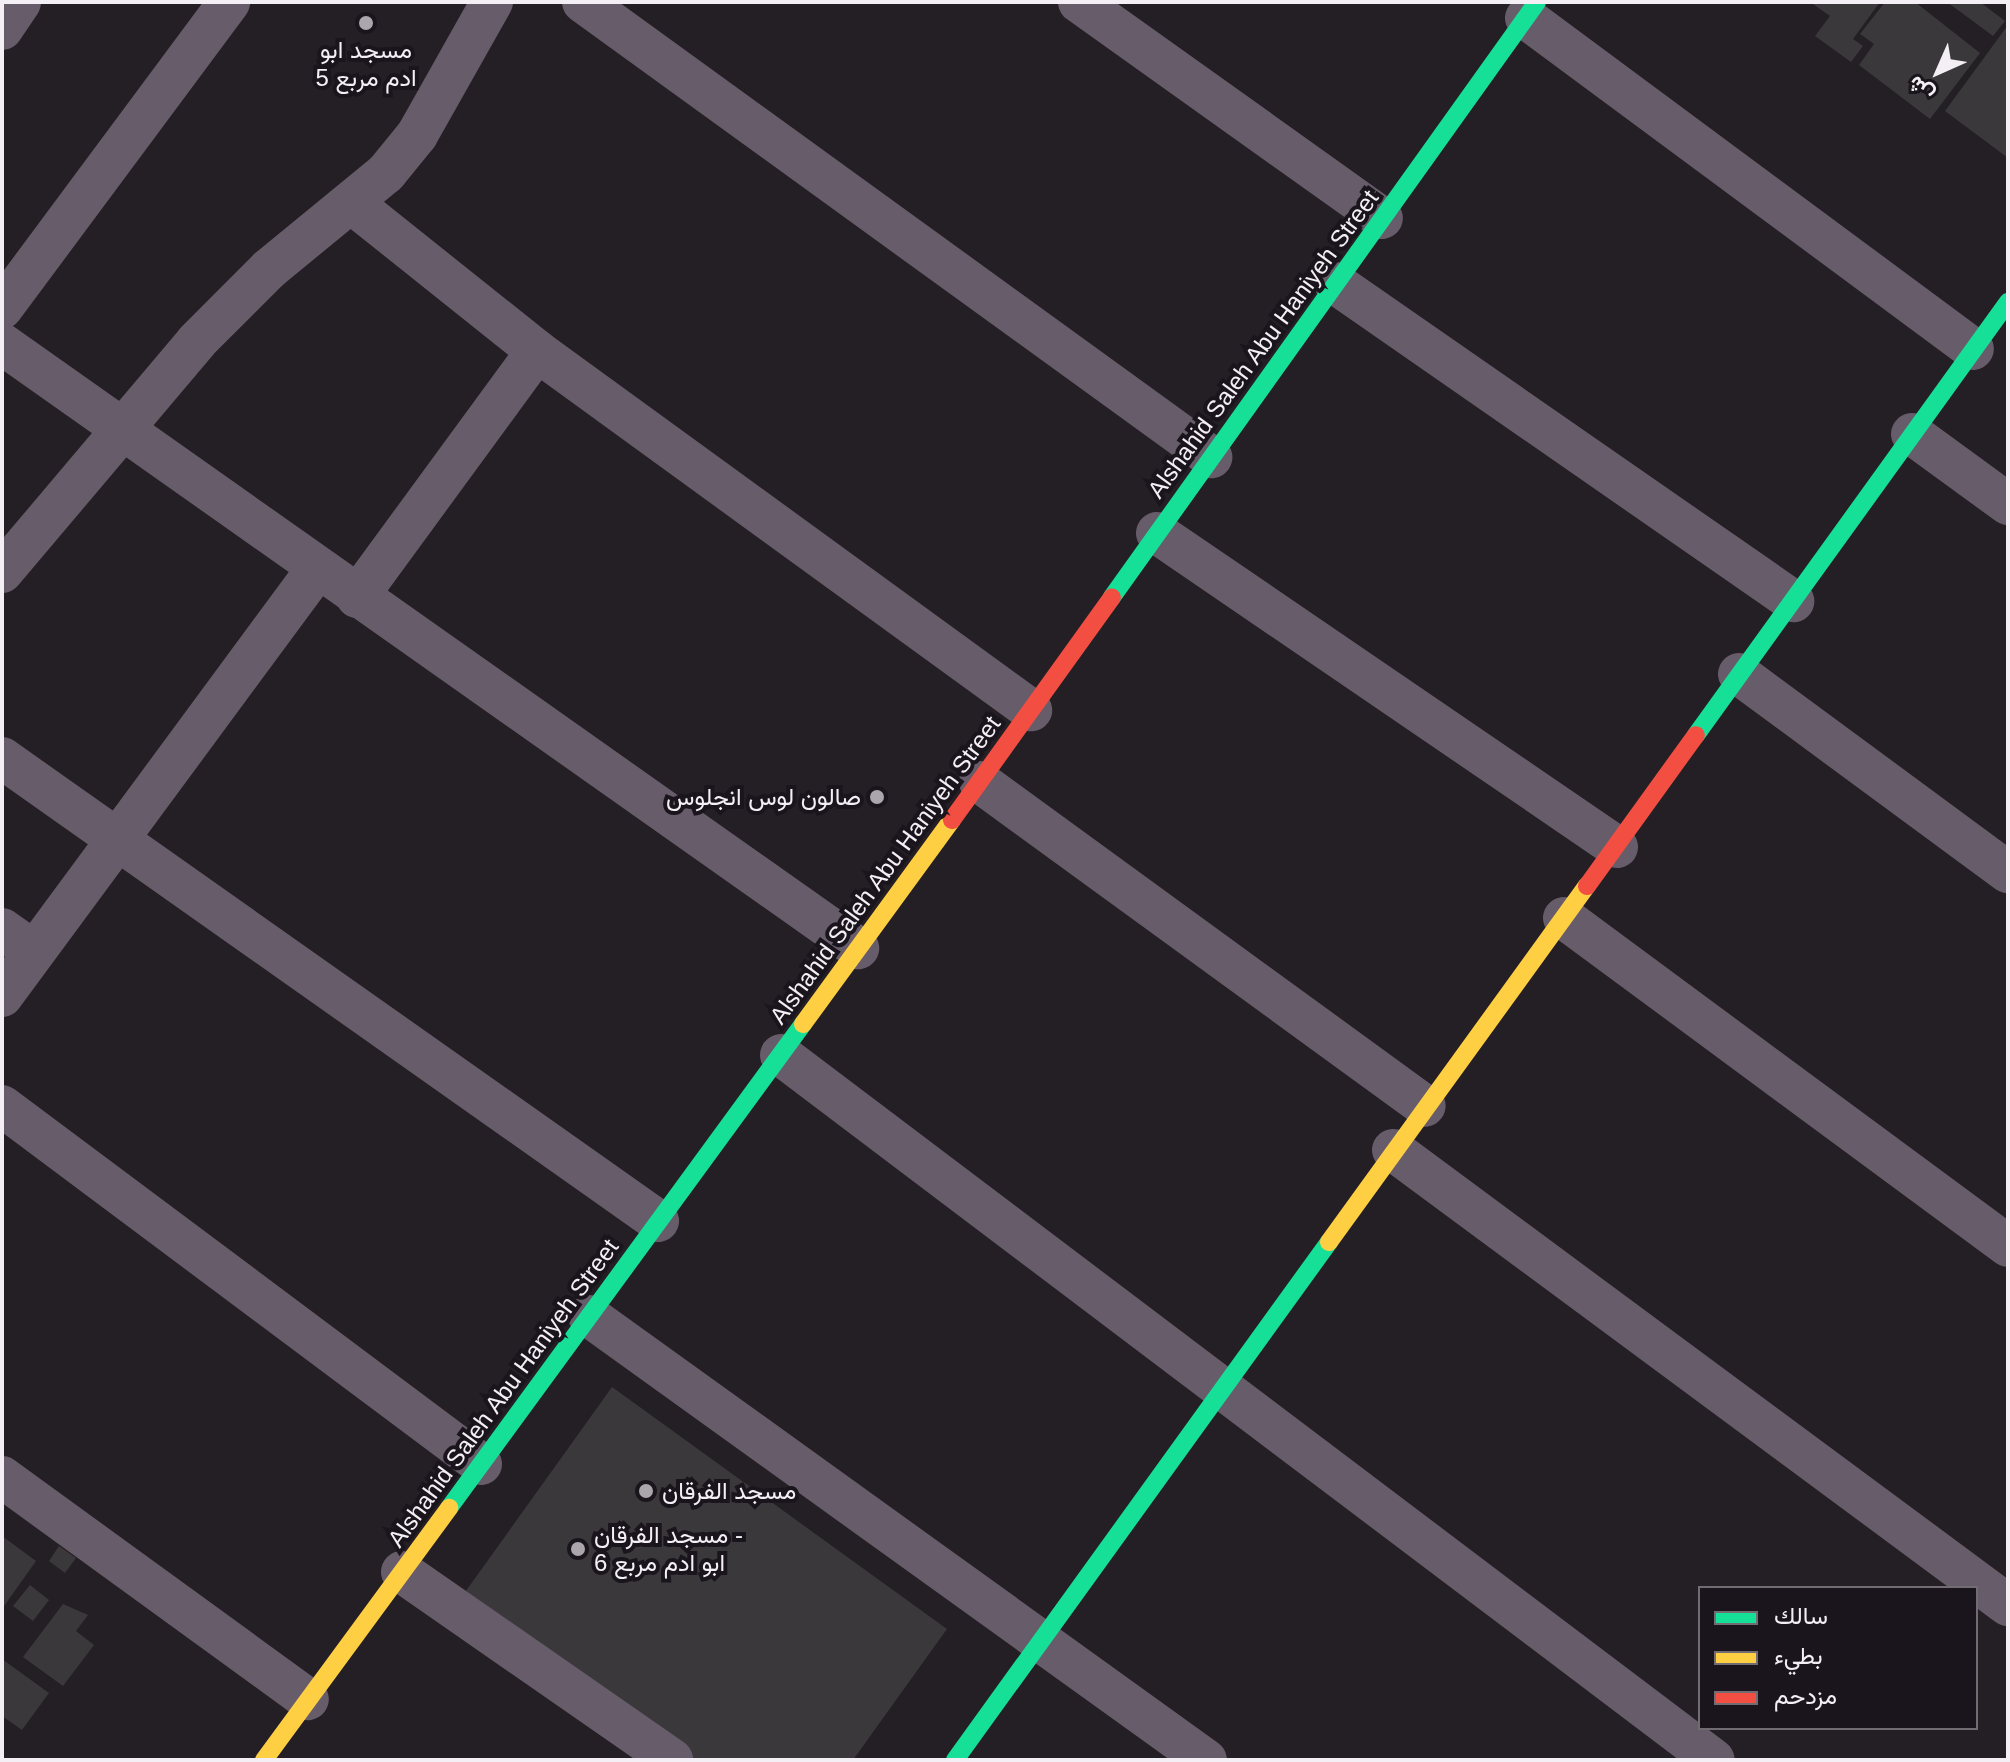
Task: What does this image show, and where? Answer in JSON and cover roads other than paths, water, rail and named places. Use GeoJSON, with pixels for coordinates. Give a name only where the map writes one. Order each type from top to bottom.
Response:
{"type":"FeatureCollection","features":[{"type":"Feature","properties":{"kind":"street"},"geometry":{"type":"LineString","coordinates":[[2,29],[20,2]]}},
{"type":"Feature","properties":{"kind":"street"},"geometry":{"type":"LineString","coordinates":[[2,308],[229,2]]}},
{"type":"Feature","properties":{"kind":"street"},"geometry":{"type":"LineString","coordinates":[[2,572],[120,427],[269,269],[353,204],[417,135],[492,2]]}},
{"type":"Feature","properties":{"kind":"street"},"geometry":{"type":"LineString","coordinates":[[583,2],[1211,457]]}},
{"type":"Feature","properties":{"kind":"street"},"geometry":{"type":"LineString","coordinates":[[1079,2],[1382,218]]}},
{"type":"Feature","properties":{"kind":"street"},"geometry":{"type":"LineString","coordinates":[[1531,10],[1973,349]]}},
{"type":"Feature","properties":{"kind":"street","name":"Alshahid Saleh Abu Haniyeh Street"},"geometry":{"type":"LineString","coordinates":[[264,1760],[980,782],[1531,10]]}},
{"type":"Feature","properties":{"kind":"street"},"geometry":{"type":"LineString","coordinates":[[353,204],[537,351],[1031,710]]}},
{"type":"Feature","properties":{"kind":"street"},"geometry":{"type":"LineString","coordinates":[[1335,283],[1793,601]]}},
{"type":"Feature","properties":{"kind":"street"},"geometry":{"type":"LineString","coordinates":[[955,1760],[1219,1389],[1617,847],[2008,302]]}},
{"type":"Feature","properties":{"kind":"street"},"geometry":{"type":"LineString","coordinates":[[2,344],[858,948]]}},
{"type":"Feature","properties":{"kind":"street"},"geometry":{"type":"LineString","coordinates":[[357,597],[537,351]]}},
{"type":"Feature","properties":{"kind":"street"},"geometry":{"type":"LineString","coordinates":[[1912,434],[2008,504]]}},
{"type":"Feature","properties":{"kind":"street"},"geometry":{"type":"LineString","coordinates":[[1157,533],[1617,847]]}},
{"type":"Feature","properties":{"kind":"street"},"geometry":{"type":"LineString","coordinates":[[2,996],[18,940],[116,839],[317,569]]}},
{"type":"Feature","properties":{"kind":"street"},"geometry":{"type":"LineString","coordinates":[[1739,674],[2008,872]]}},
{"type":"Feature","properties":{"kind":"street"},"geometry":{"type":"LineString","coordinates":[[2,758],[658,1221]]}},
{"type":"Feature","properties":{"kind":"street"},"geometry":{"type":"LineString","coordinates":[[980,782],[1425,1106]]}},
{"type":"Feature","properties":{"kind":"street"},"geometry":{"type":"LineString","coordinates":[[1564,918],[2008,1246]]}},
{"type":"Feature","properties":{"kind":"street"},"geometry":{"type":"LineString","coordinates":[[781,1055],[1219,1389],[1714,1760]]}},
{"type":"Feature","properties":{"kind":"street"},"geometry":{"type":"LineString","coordinates":[[2,1106],[481,1464]]}},
{"type":"Feature","properties":{"kind":"street"},"geometry":{"type":"LineString","coordinates":[[1393,1150],[2008,1605]]}},
{"type":"Feature","properties":{"kind":"street"},"geometry":{"type":"LineString","coordinates":[[589,1316],[1206,1760]]}},
{"type":"Feature","properties":{"kind":"street"},"geometry":{"type":"LineString","coordinates":[[2,1477],[308,1699]]}},
{"type":"Feature","properties":{"kind":"street"},"geometry":{"type":"LineString","coordinates":[[402,1572],[672,1760]]}},
{"type":"Feature","properties":{"kind":"place","name":"مسجد ابو ادم مربع 5"},"geometry":{"type":"Point","coordinates":[366,23]}},
{"type":"Feature","properties":{"kind":"place","name":"صالون لوس انجلوس"},"geometry":{"type":"Point","coordinates":[877,797]}},
{"type":"Feature","properties":{"kind":"place","name":"مسجد الفرقان"},"geometry":{"type":"Point","coordinates":[646,1491]}},
{"type":"Feature","properties":{"kind":"place","name":"مسجد الفرقان - ابو ادم مربع 6"},"geometry":{"type":"Point","coordinates":[578,1549]}}]}
